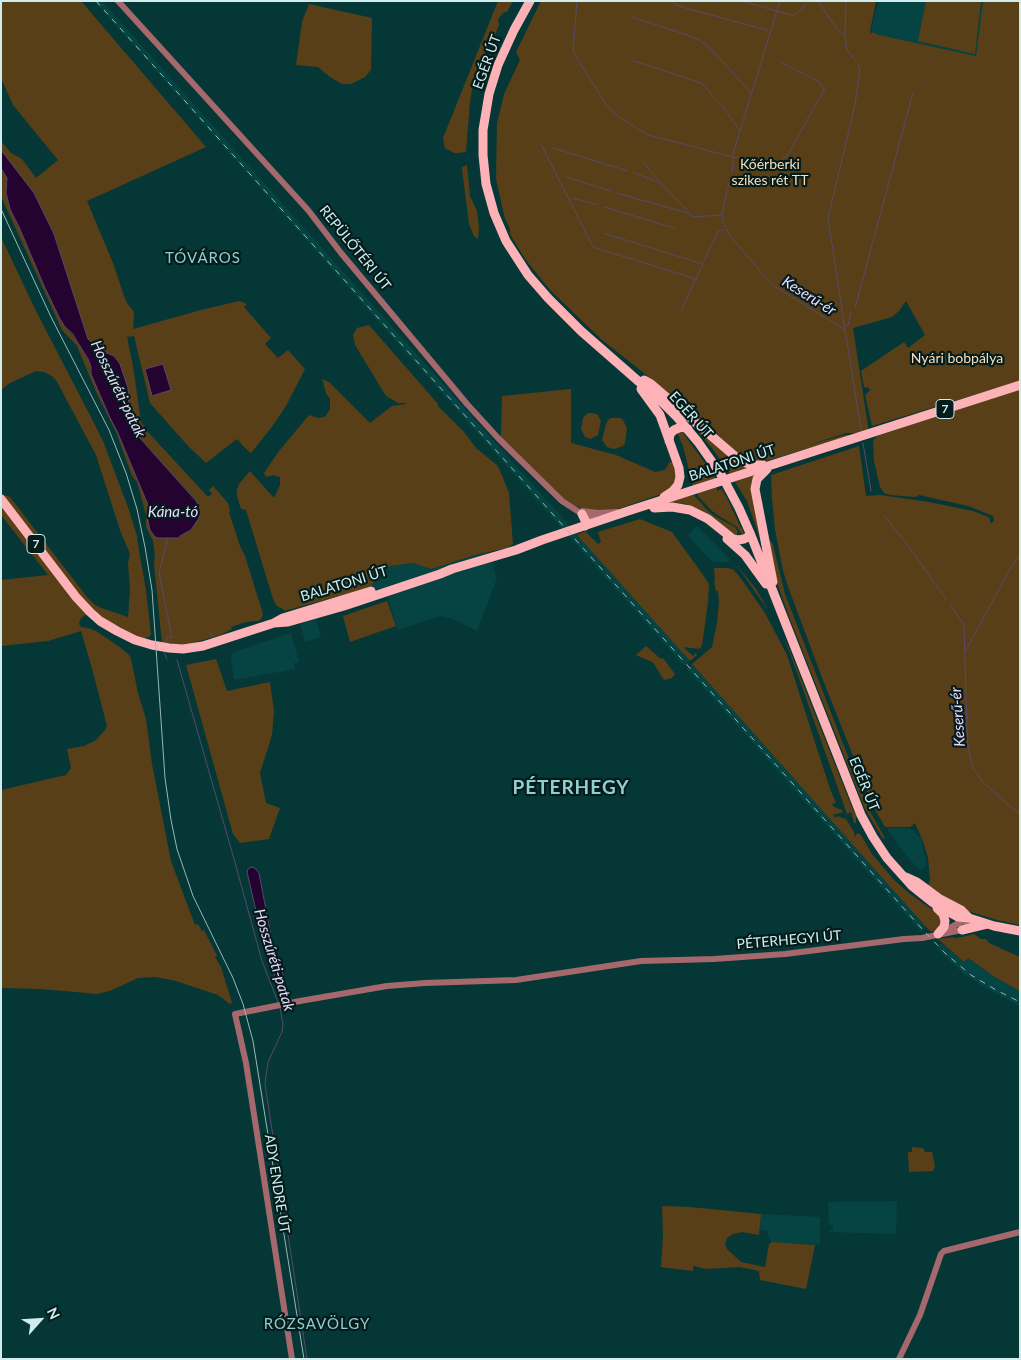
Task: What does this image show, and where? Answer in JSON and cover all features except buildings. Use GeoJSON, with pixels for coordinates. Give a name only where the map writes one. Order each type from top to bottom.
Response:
{"type":"FeatureCollection","features":[{"type":"Feature","properties":{"kind":"main road","name":"EGÉR ÚT"},"geometry":{"type":"LineString","coordinates":[[530,1],[505,48],[486,106],[483,130],[485,177],[494,213],[506,241],[528,275],[548,298],[568,319],[662,401],[688,429],[722,476],[740,508],[863,820],[882,851],[912,886],[932,902],[958,917],[1020,931]]}},
{"type":"Feature","properties":{"kind":"main road"},"geometry":{"type":"LineString","coordinates":[[627,370],[656,410],[680,473],[678,485],[673,491],[641,507]]}},
{"type":"Feature","properties":{"kind":"main road"},"geometry":{"type":"LineString","coordinates":[[627,370],[651,384],[740,460],[755,465],[773,464]]}},
{"type":"Feature","properties":{"kind":"main road","name":"BALATONI ÚT"},"geometry":{"type":"LineString","coordinates":[[1,499],[76,597],[100,621],[146,644],[163,648],[196,648],[274,623],[282,618],[435,570],[452,568],[516,550],[600,520],[1020,385]]}},
{"type":"Feature","properties":{"kind":"main road"},"geometry":{"type":"LineString","coordinates":[[669,441],[670,434],[674,430],[681,427],[688,429]]}},
{"type":"Feature","properties":{"kind":"main road"},"geometry":{"type":"LineString","coordinates":[[773,464],[759,476],[755,489],[776,599]]}},
{"type":"Feature","properties":{"kind":"main road"},"geometry":{"type":"LineString","coordinates":[[641,507],[672,506],[686,508],[702,515],[733,539],[745,539],[750,533]]}},
{"type":"Feature","properties":{"kind":"main road"},"geometry":{"type":"LineString","coordinates":[[578,511],[585,520],[583,526]]}},
{"type":"Feature","properties":{"kind":"main road"},"geometry":{"type":"LineString","coordinates":[[717,527],[752,564],[776,599]]}},
{"type":"Feature","properties":{"kind":"main road","name":"EGÉR ÚT"},"geometry":{"type":"LineString","coordinates":[[903,876],[917,882],[940,899],[961,910],[969,918]]}},
{"type":"Feature","properties":{"kind":"main road"},"geometry":{"type":"LineString","coordinates":[[932,902],[942,912],[944,918],[944,927],[938,934]]}},
{"type":"Feature","properties":{"kind":"main road"},"geometry":{"type":"LineString","coordinates":[[962,930],[987,924]]}},
{"type":"Feature","properties":{"kind":"street","name":"REPÜLŐTÉRI ÚT"},"geometry":{"type":"LineString","coordinates":[[118,1],[308,210],[341,253],[482,421],[551,492],[578,511],[600,520]]}},
{"type":"Feature","properties":{"kind":"street","name":"REPÜLŐTÉRI ÚT"},"geometry":{"type":"LineString","coordinates":[[578,511],[598,513],[628,511]]}},
{"type":"Feature","properties":{"kind":"street"},"geometry":{"type":"LineString","coordinates":[[962,930],[968,924],[969,918]]}},
{"type":"Feature","properties":{"kind":"street","name":"PÉTERHEGYI ÚT"},"geometry":{"type":"LineString","coordinates":[[938,934],[969,918]]}},
{"type":"Feature","properties":{"kind":"street","name":"PÉTERHEGYI ÚT"},"geometry":{"type":"LineString","coordinates":[[235,1014],[387,986],[516,980],[641,961],[714,959],[793,953],[922,938],[962,930]]}},
{"type":"Feature","properties":{"kind":"street","name":"ADY ENDRE ÚT"},"geometry":{"type":"LineString","coordinates":[[235,1014],[246,1063],[292,1359]]}},
{"type":"Feature","properties":{"kind":"street"},"geometry":{"type":"LineString","coordinates":[[898,1359],[920,1315],[941,1254],[944,1251],[1020,1232]]}},
{"type":"Feature","properties":{"kind":"shaded area"},"geometry":{"type":"Polygon","coordinates":[[[94,1],[102,1],[690,661],[684,666],[94,1]]]}},
{"type":"Feature","properties":{"kind":"shaded area"},"geometry":{"type":"Polygon","coordinates":[[[878,1],[983,1],[976,56],[879,35],[871,31],[878,1]]]}},
{"type":"Feature","properties":{"kind":"shaded area"},"geometry":{"type":"Polygon","coordinates":[[[697,526],[730,559],[729,562],[713,562],[701,550],[688,535],[697,526]]]}},
{"type":"Feature","properties":{"kind":"shaded area"},"geometry":{"type":"Polygon","coordinates":[[[488,552],[497,578],[477,631],[453,619],[440,616],[398,630],[387,595],[371,586],[385,569],[390,566],[413,563],[431,569],[488,552]]]}},
{"type":"Feature","properties":{"kind":"shaded area"},"geometry":{"type":"Polygon","coordinates":[[[316,619],[321,637],[305,642],[300,624],[316,619]]]}},
{"type":"Feature","properties":{"kind":"shaded area"},"geometry":{"type":"Polygon","coordinates":[[[291,633],[299,662],[294,663],[295,669],[234,680],[231,654],[291,633]]]}},
{"type":"Feature","properties":{"kind":"shaded area"},"geometry":{"type":"Polygon","coordinates":[[[692,664],[926,927],[921,932],[686,668],[692,664]]]}},
{"type":"Feature","properties":{"kind":"shaded area"},"geometry":{"type":"Polygon","coordinates":[[[887,828],[910,828],[921,838],[927,865],[920,871],[901,849],[887,828]]]}},
{"type":"Feature","properties":{"kind":"shaded area"},"geometry":{"type":"Polygon","coordinates":[[[942,943],[964,962],[968,958],[993,976],[1020,991],[1020,1006],[963,973],[936,948],[942,943]]]}},
{"type":"Feature","properties":{"kind":"shaded area"},"geometry":{"type":"Polygon","coordinates":[[[897,1201],[896,1234],[829,1232],[829,1230],[833,1230],[833,1225],[829,1225],[828,1202],[897,1201]]]}},
{"type":"Feature","properties":{"kind":"shaded area"},"geometry":{"type":"Polygon","coordinates":[[[761,1214],[820,1217],[820,1245],[772,1242],[768,1236],[768,1231],[760,1230],[761,1214]]]}},
{"type":"Feature","properties":{"kind":"green space"},"geometry":{"type":"Polygon","coordinates":[[[1,1],[81,1],[206,147],[87,201],[113,263],[124,296],[134,312],[133,329],[239,301],[247,304],[244,307],[271,338],[265,344],[278,358],[288,350],[305,369],[286,406],[251,453],[237,439],[206,463],[188,446],[150,403],[134,336],[127,337],[141,422],[147,431],[208,497],[212,494],[209,490],[213,486],[228,503],[229,512],[263,614],[258,621],[246,622],[231,627],[232,629],[221,635],[184,645],[162,643],[153,541],[146,527],[146,515],[137,482],[132,476],[116,432],[97,394],[77,346],[62,330],[4,203],[1,196],[1,168],[7,178],[6,193],[10,209],[45,288],[60,319],[90,363],[90,372],[148,505],[150,530],[158,538],[179,538],[200,515],[198,505],[196,500],[134,430],[129,419],[128,388],[120,364],[114,356],[99,350],[88,339],[54,234],[34,193],[1,150],[1,141],[11,153],[22,159],[36,178],[58,160],[13,105],[1,78],[1,1]]]}},
{"type":"Feature","properties":{"kind":"green space"},"geometry":{"type":"Polygon","coordinates":[[[498,1],[513,1],[507,12],[504,12],[498,19],[499,25],[495,35],[474,77],[466,152],[454,153],[445,148],[443,138],[498,1]]]}},
{"type":"Feature","properties":{"kind":"green space","name":"Kőérberki szikes rét TT"},"geometry":{"type":"Polygon","coordinates":[[[541,1],[876,1],[871,34],[872,32],[976,56],[983,1],[1020,1],[1020,381],[872,426],[865,395],[870,390],[868,387],[864,387],[861,371],[904,342],[908,348],[925,335],[906,301],[892,317],[853,328],[869,433],[846,433],[809,445],[845,435],[852,435],[825,445],[766,461],[760,462],[744,458],[602,340],[550,290],[525,259],[510,234],[496,179],[497,123],[504,94],[520,60],[516,52],[541,1]]]}},
{"type":"Feature","properties":{"kind":"green space"},"geometry":{"type":"Polygon","coordinates":[[[926,1],[981,1],[975,54],[918,41],[926,1]]]}},
{"type":"Feature","properties":{"kind":"green space"},"geometry":{"type":"Polygon","coordinates":[[[309,4],[372,18],[371,70],[365,77],[351,84],[342,84],[318,67],[296,65],[302,22],[309,4]]]}},
{"type":"Feature","properties":{"kind":"green space"},"geometry":{"type":"Polygon","coordinates":[[[467,165],[470,196],[477,211],[478,239],[474,236],[469,224],[462,169],[462,167],[467,165]]]}},
{"type":"Feature","properties":{"kind":"green space"},"geometry":{"type":"Polygon","coordinates":[[[1,237],[35,309],[103,441],[137,536],[151,635],[135,640],[90,612],[81,618],[79,623],[81,627],[96,631],[121,648],[131,659],[146,719],[152,764],[171,861],[195,925],[198,924],[202,931],[204,930],[217,956],[215,957],[221,967],[232,1003],[230,1004],[218,995],[176,981],[156,977],[138,978],[98,994],[1,988],[1,790],[66,775],[71,768],[67,749],[84,746],[96,740],[107,726],[81,631],[48,641],[1,646],[1,580],[48,575],[1,515],[1,494],[10,497],[95,605],[128,617],[130,590],[128,563],[130,554],[120,530],[96,455],[56,380],[44,372],[36,371],[10,383],[1,390],[1,237]]]}},
{"type":"Feature","properties":{"kind":"green space"},"geometry":{"type":"Polygon","coordinates":[[[369,325],[476,448],[499,468],[509,493],[513,544],[507,548],[479,554],[431,569],[413,563],[390,566],[385,569],[371,586],[284,611],[277,606],[273,599],[246,510],[241,509],[237,490],[239,484],[250,471],[274,498],[280,485],[280,477],[273,475],[266,477],[264,473],[279,451],[309,415],[318,418],[325,417],[330,409],[330,399],[322,379],[329,382],[370,423],[392,406],[406,404],[398,403],[386,396],[355,345],[353,335],[357,328],[369,325]]]}},
{"type":"Feature","properties":{"kind":"green space"},"geometry":{"type":"Polygon","coordinates":[[[571,389],[571,443],[616,455],[655,472],[666,469],[669,462],[674,462],[677,479],[667,492],[612,511],[594,512],[580,508],[562,501],[498,438],[501,436],[502,396],[571,389]]]}},
{"type":"Feature","properties":{"kind":"green space"},"geometry":{"type":"Polygon","coordinates":[[[1020,389],[1020,925],[961,910],[928,886],[930,880],[928,857],[915,823],[910,827],[885,827],[873,806],[787,584],[775,530],[771,475],[859,446],[866,496],[880,495],[973,511],[988,517],[990,524],[994,521],[993,516],[968,506],[919,495],[915,497],[884,493],[880,487],[874,461],[873,441],[877,436],[1020,389]]]}},
{"type":"Feature","properties":{"kind":"green space"},"geometry":{"type":"Polygon","coordinates":[[[588,413],[597,414],[601,421],[598,435],[590,439],[585,437],[581,429],[583,418],[588,413]]]}},
{"type":"Feature","properties":{"kind":"green space"},"geometry":{"type":"Polygon","coordinates":[[[611,418],[620,418],[627,428],[625,443],[623,446],[614,449],[607,447],[602,440],[606,424],[611,418]]]}},
{"type":"Feature","properties":{"kind":"green space"},"geometry":{"type":"Polygon","coordinates":[[[692,425],[734,461],[750,468],[730,474],[712,448],[692,425]]]}},
{"type":"Feature","properties":{"kind":"green space"},"geometry":{"type":"Polygon","coordinates":[[[680,429],[710,470],[715,478],[714,481],[693,486],[683,446],[676,430],[680,429]]]}},
{"type":"Feature","properties":{"kind":"green space"},"geometry":{"type":"Polygon","coordinates":[[[757,473],[760,538],[747,501],[735,482],[757,473]]]}},
{"type":"Feature","properties":{"kind":"green space"},"geometry":{"type":"Polygon","coordinates":[[[717,487],[717,491],[722,489],[728,500],[742,528],[743,536],[737,527],[712,511],[697,493],[717,487]]]}},
{"type":"Feature","properties":{"kind":"green space"},"geometry":{"type":"Polygon","coordinates":[[[688,495],[694,495],[709,512],[735,527],[738,532],[736,536],[701,510],[686,504],[668,502],[688,495]]]}},
{"type":"Feature","properties":{"kind":"green space"},"geometry":{"type":"Polygon","coordinates":[[[640,519],[672,532],[709,584],[702,646],[699,649],[683,647],[693,656],[696,653],[697,655],[690,661],[577,535],[585,531],[598,544],[601,542],[598,532],[640,519]]]}},
{"type":"Feature","properties":{"kind":"green space"},"geometry":{"type":"Polygon","coordinates":[[[769,540],[773,545],[785,594],[868,808],[885,838],[883,839],[865,809],[790,619],[777,583],[769,540]]]}},
{"type":"Feature","properties":{"kind":"green space"},"geometry":{"type":"Polygon","coordinates":[[[735,563],[756,589],[768,610],[735,563]]]}},
{"type":"Feature","properties":{"kind":"green space"},"geometry":{"type":"Polygon","coordinates":[[[714,568],[734,570],[765,613],[787,655],[836,803],[832,804],[843,812],[833,815],[835,818],[838,816],[846,819],[854,832],[855,838],[857,833],[861,835],[872,854],[894,880],[937,913],[941,924],[936,930],[931,932],[926,927],[692,664],[712,647],[719,602],[714,580],[714,568]]]}},
{"type":"Feature","properties":{"kind":"green space"},"geometry":{"type":"Polygon","coordinates":[[[387,601],[396,626],[350,642],[343,616],[387,601]]]}},
{"type":"Feature","properties":{"kind":"green space"},"geometry":{"type":"Polygon","coordinates":[[[768,610],[788,646],[856,815],[856,823],[854,823],[851,812],[847,814],[790,653],[768,610]]]}},
{"type":"Feature","properties":{"kind":"green space"},"geometry":{"type":"Polygon","coordinates":[[[646,646],[661,659],[663,658],[675,674],[672,678],[664,680],[654,663],[636,655],[646,646]]]}},
{"type":"Feature","properties":{"kind":"green space"},"geometry":{"type":"Polygon","coordinates":[[[216,659],[227,691],[270,682],[274,711],[272,735],[260,773],[266,803],[280,808],[269,839],[240,843],[233,834],[186,665],[216,659]]]}},
{"type":"Feature","properties":{"kind":"green space"},"geometry":{"type":"Polygon","coordinates":[[[974,934],[1020,957],[1020,991],[993,976],[968,958],[964,962],[938,939],[974,934]]]}},
{"type":"Feature","properties":{"kind":"green space"},"geometry":{"type":"Polygon","coordinates":[[[912,1147],[923,1148],[925,1152],[932,1152],[935,1166],[933,1171],[909,1172],[908,1152],[912,1152],[912,1147]]]}},
{"type":"Feature","properties":{"kind":"green space"},"geometry":{"type":"Polygon","coordinates":[[[662,1206],[761,1214],[759,1235],[742,1232],[727,1238],[725,1244],[727,1249],[741,1262],[765,1267],[769,1244],[772,1242],[815,1245],[806,1289],[760,1280],[759,1271],[740,1267],[705,1269],[695,1266],[693,1271],[661,1267],[662,1206]]]}},
{"type":"Feature","properties":{"kind":"water","name":"Kána-tó"},"geometry":{"type":"Polygon","coordinates":[[[1,150],[34,193],[54,234],[88,339],[99,350],[114,356],[120,364],[128,388],[129,419],[134,430],[197,502],[199,518],[191,530],[179,538],[158,538],[150,530],[148,505],[91,374],[88,359],[72,333],[60,319],[10,209],[6,193],[7,178],[1,168],[1,150]]]}},
{"type":"Feature","properties":{"kind":"water"},"geometry":{"type":"Polygon","coordinates":[[[163,364],[171,390],[152,396],[145,369],[163,364]]]}},
{"type":"Feature","properties":{"kind":"water"},"geometry":{"type":"Polygon","coordinates":[[[251,867],[255,868],[259,873],[271,936],[284,978],[281,982],[275,977],[256,911],[247,872],[251,867]]]}},
{"type":"Feature","properties":{"kind":"waterway"},"geometry":{"type":"LineString","coordinates":[[577,1],[573,52],[607,106],[622,119],[648,135],[772,166],[787,156],[825,88]]}},
{"type":"Feature","properties":{"kind":"waterway"},"geometry":{"type":"LineString","coordinates":[[673,1],[675,5],[766,30],[770,33]]}},
{"type":"Feature","properties":{"kind":"waterway","name":"Keserű-ér"},"geometry":{"type":"LineString","coordinates":[[742,1],[794,16],[807,4]]}},
{"type":"Feature","properties":{"kind":"waterway","name":"Keserű-ér"},"geometry":{"type":"LineString","coordinates":[[733,161],[733,154],[780,1]]}},
{"type":"Feature","properties":{"kind":"waterway"},"geometry":{"type":"LineString","coordinates":[[818,1],[837,29],[845,35]]}},
{"type":"Feature","properties":{"kind":"waterway"},"geometry":{"type":"LineString","coordinates":[[846,1],[845,35],[847,50],[855,60]]}},
{"type":"Feature","properties":{"kind":"waterway"},"geometry":{"type":"LineString","coordinates":[[632,17],[699,40],[714,52],[752,94]]}},
{"type":"Feature","properties":{"kind":"waterway"},"geometry":{"type":"LineString","coordinates":[[634,61],[701,83],[741,130]]}},
{"type":"Feature","properties":{"kind":"waterway"},"geometry":{"type":"LineString","coordinates":[[780,62],[820,82],[824,90]]}},
{"type":"Feature","properties":{"kind":"waterway"},"geometry":{"type":"LineString","coordinates":[[845,330],[828,218],[855,105],[860,70],[858,63]]}},
{"type":"Feature","properties":{"kind":"waterway"},"geometry":{"type":"LineString","coordinates":[[855,308],[913,93]]}},
{"type":"Feature","properties":{"kind":"waterway"},"geometry":{"type":"LineString","coordinates":[[541,144],[593,247],[696,279]]}},
{"type":"Feature","properties":{"kind":"waterway"},"geometry":{"type":"LineString","coordinates":[[553,148],[628,171]]}},
{"type":"Feature","properties":{"kind":"waterway"},"geometry":{"type":"LineString","coordinates":[[642,161],[659,181]]}},
{"type":"Feature","properties":{"kind":"waterway","name":"Keserű-ér"},"geometry":{"type":"LineString","coordinates":[[732,172],[733,163]]}},
{"type":"Feature","properties":{"kind":"waterway"},"geometry":{"type":"LineString","coordinates":[[634,173],[661,183],[693,217],[722,215]]}},
{"type":"Feature","properties":{"kind":"waterway"},"geometry":{"type":"LineString","coordinates":[[566,177],[611,191]]}},
{"type":"Feature","properties":{"kind":"waterway","name":"Keserű-ér"},"geometry":{"type":"LineString","coordinates":[[727,190],[722,215],[723,222],[730,236],[771,284],[845,330],[861,429]]}},
{"type":"Feature","properties":{"kind":"waterway"},"geometry":{"type":"LineString","coordinates":[[616,193],[688,213]]}},
{"type":"Feature","properties":{"kind":"waterway"},"geometry":{"type":"LineString","coordinates":[[572,198],[598,205]]}},
{"type":"Feature","properties":{"kind":"waterway"},"geometry":{"type":"LineString","coordinates":[[604,207],[674,228]]}},
{"type":"Feature","properties":{"kind":"waterway"},"geometry":{"type":"LineString","coordinates":[[681,311],[718,231],[724,230]]}},
{"type":"Feature","properties":{"kind":"waterway"},"geometry":{"type":"LineString","coordinates":[[603,233],[703,264]]}},
{"type":"Feature","properties":{"kind":"waterway"},"geometry":{"type":"LineString","coordinates":[[845,327],[848,325],[851,313]]}},
{"type":"Feature","properties":{"kind":"waterway","name":"Keserű-ér"},"geometry":{"type":"LineString","coordinates":[[863,443],[871,491]]}},
{"type":"Feature","properties":{"kind":"waterway","name":"Keserű-ér"},"geometry":{"type":"LineString","coordinates":[[884,515],[946,599]]}},
{"type":"Feature","properties":{"kind":"waterway","name":"Hosszúréti-patak"},"geometry":{"type":"LineString","coordinates":[[168,538],[159,573],[172,638]]}},
{"type":"Feature","properties":{"kind":"waterway"},"geometry":{"type":"LineString","coordinates":[[966,650],[1010,569],[1020,555]]}},
{"type":"Feature","properties":{"kind":"waterway","name":"Keserű-ér"},"geometry":{"type":"LineString","coordinates":[[950,604],[964,625],[968,746],[972,766],[983,782],[1008,805],[1020,813]]}},
{"type":"Feature","properties":{"kind":"waterway"},"geometry":{"type":"LineString","coordinates":[[210,632],[213,637]]}},
{"type":"Feature","properties":{"kind":"waterway"},"geometry":{"type":"LineString","coordinates":[[166,643],[167,637],[170,637]]}},
{"type":"Feature","properties":{"kind":"waterway"},"geometry":{"type":"LineString","coordinates":[[164,652],[167,659]]}},
{"type":"Feature","properties":{"kind":"waterway","name":"Hosszúréti-patak"},"geometry":{"type":"LineString","coordinates":[[177,660],[262,961],[278,1002]]}},
{"type":"Feature","properties":{"kind":"waterway","name":"Hosszúréti-patak"},"geometry":{"type":"LineString","coordinates":[[280,1008],[283,1024],[282,1032],[268,1062],[265,1084],[307,1359]]}},
{"type":"Feature","properties":{"kind":"tram line"},"geometry":{"type":"LineString","coordinates":[[1,209],[51,317],[109,430],[126,473],[137,509],[152,590],[165,778],[171,820],[177,849],[193,896],[233,978],[243,1004],[253,1041],[304,1359]]}},
{"type":"Feature","properties":{"kind":"railway"},"geometry":{"type":"LineString","coordinates":[[96,1],[923,930],[946,954],[971,975],[1020,1002]]}},
{"type":"Feature","properties":{"kind":"district","name":"TÓVÁROS"},"geometry":{"type":"Point","coordinates":[203,258]}},
{"type":"Feature","properties":{"kind":"district","name":"PÉTERHEGY"},"geometry":{"type":"Point","coordinates":[571,788]}},
{"type":"Feature","properties":{"kind":"district","name":"RÓZSAVÖLGY"},"geometry":{"type":"Point","coordinates":[317,1324]}},
{"type":"Feature","properties":{"kind":"park label","name":"Nyári bobpálya"},"geometry":{"type":"Point","coordinates":[957,358]}}]}
